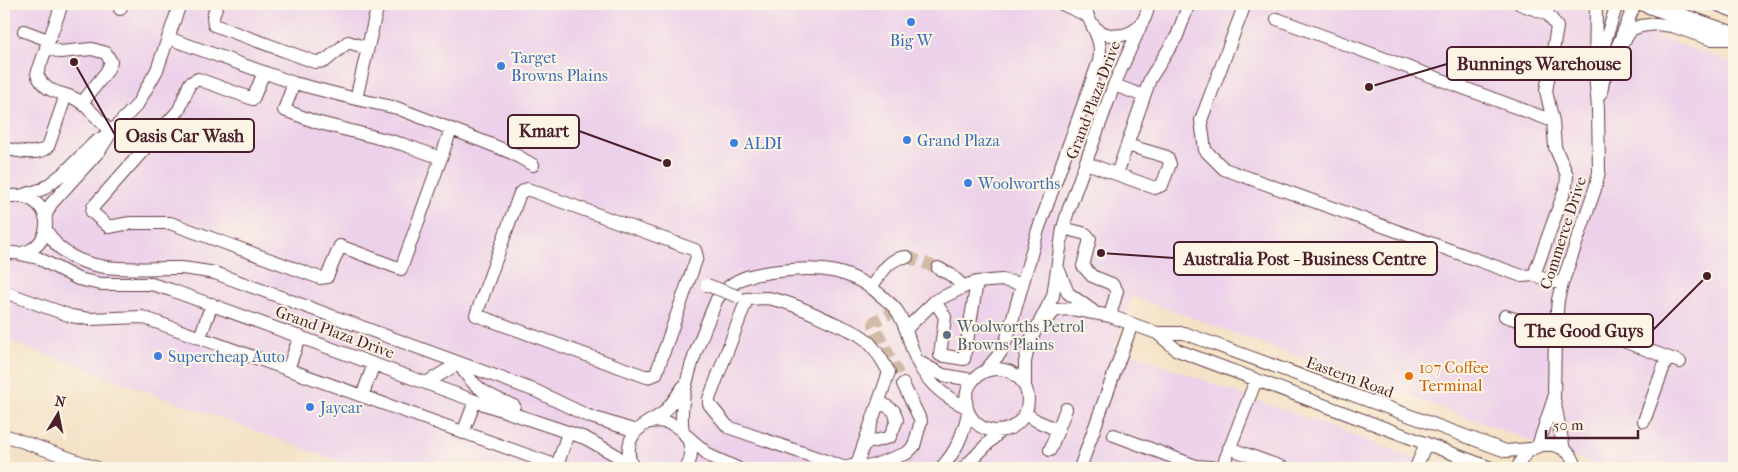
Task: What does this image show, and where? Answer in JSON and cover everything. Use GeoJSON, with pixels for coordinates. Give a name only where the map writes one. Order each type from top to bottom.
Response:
{"type":"FeatureCollection","features":[{"type":"Feature","properties":{"kind":"main road"},"geometry":{"type":"LineString","coordinates":[[1646,4],[1734,37]]}},
{"type":"Feature","properties":{"kind":"main road"},"geometry":{"type":"LineString","coordinates":[[1721,4],[1734,9]]}},
{"type":"Feature","properties":{"kind":"street"},"geometry":{"type":"LineString","coordinates":[[62,4],[37,74],[39,80],[48,89],[82,103],[111,132]]}},
{"type":"Feature","properties":{"kind":"street"},"geometry":{"type":"LineString","coordinates":[[20,254],[37,246],[43,239],[45,223],[51,204],[100,150],[111,132],[137,105],[157,70],[180,4]]}},
{"type":"Feature","properties":{"kind":"street"},"geometry":{"type":"LineString","coordinates":[[218,4],[213,17],[214,25],[315,62],[326,61],[348,42],[368,48]]}},
{"type":"Feature","properties":{"kind":"street"},"geometry":{"type":"LineString","coordinates":[[356,99],[378,4]]}},
{"type":"Feature","properties":{"kind":"street"},"geometry":{"type":"LineString","coordinates":[[1062,4],[1088,14],[1098,30],[1106,34],[1124,36],[1140,26]]}},
{"type":"Feature","properties":{"kind":"street","name":"Grand Plaza Drive"},"geometry":{"type":"LineString","coordinates":[[1025,386],[1025,362],[1029,343],[1053,296],[1063,228],[1114,85],[1140,26],[1145,19],[1148,4]]}},
{"type":"Feature","properties":{"kind":"street"},"geometry":{"type":"LineString","coordinates":[[1117,174],[1150,79],[1177,36],[1187,9],[1186,4]]}},
{"type":"Feature","properties":{"kind":"street"},"geometry":{"type":"LineString","coordinates":[[1245,4],[1201,120],[1205,150],[1224,168],[1522,276],[1534,275],[1562,284]]}},
{"type":"Feature","properties":{"kind":"street"},"geometry":{"type":"LineString","coordinates":[[1520,4],[1548,14],[1557,27],[1546,91],[1553,121],[1555,147],[1567,175],[1566,187],[1534,275]]}},
{"type":"Feature","properties":{"kind":"street","name":"Commerce Drive"},"geometry":{"type":"LineString","coordinates":[[1564,450],[1554,399],[1555,332],[1558,300],[1562,284],[1596,189],[1599,172],[1598,108],[1595,74],[1596,4]]}},
{"type":"Feature","properties":{"kind":"street","name":"Commerce Drive"},"geometry":{"type":"LineString","coordinates":[[1595,74],[1617,4]]}},
{"type":"Feature","properties":{"kind":"street","name":"Commerce Drive"},"geometry":{"type":"LineString","coordinates":[[1598,108],[1603,81],[1634,4]]}},
{"type":"Feature","properties":{"kind":"street","name":"Grand Plaza Drive"},"geometry":{"type":"LineString","coordinates":[[986,370],[997,358],[1004,346],[1038,230],[1100,61],[1100,42],[1088,14]]}},
{"type":"Feature","properties":{"kind":"street"},"geometry":{"type":"LineString","coordinates":[[1277,19],[1553,121]]}},
{"type":"Feature","properties":{"kind":"street","name":"Commerce Drive"},"geometry":{"type":"LineString","coordinates":[[1612,58],[1632,29],[1641,26],[1656,24],[1672,26],[1710,40],[1734,37]]}},
{"type":"Feature","properties":{"kind":"street"},"geometry":{"type":"LineString","coordinates":[[24,31],[60,52],[92,48],[106,53],[111,62],[107,71],[82,103]]}},
{"type":"Feature","properties":{"kind":"street"},"geometry":{"type":"LineString","coordinates":[[168,38],[294,83],[397,108],[512,153],[533,165]]}},
{"type":"Feature","properties":{"kind":"street"},"geometry":{"type":"LineString","coordinates":[[264,72],[253,99],[198,79],[190,83],[179,110],[93,208],[92,212],[109,227],[130,222],[170,223],[320,278],[328,277],[340,246],[401,269],[451,129]]}},
{"type":"Feature","properties":{"kind":"street"},"geometry":{"type":"LineString","coordinates":[[294,83],[284,110],[316,122],[402,144],[441,158]]}},
{"type":"Feature","properties":{"kind":"street"},"geometry":{"type":"LineString","coordinates":[[1114,85],[1144,96]]}},
{"type":"Feature","properties":{"kind":"street"},"geometry":{"type":"LineString","coordinates":[[7,149],[34,152],[43,151],[48,147],[66,95]]}},
{"type":"Feature","properties":{"kind":"street"},"geometry":{"type":"LineString","coordinates":[[9,197],[43,189],[65,172],[94,143],[111,132]]}},
{"type":"Feature","properties":{"kind":"street"},"geometry":{"type":"LineString","coordinates":[[1086,163],[1155,188],[1162,185],[1170,164],[1167,158],[1127,145]]}},
{"type":"Feature","properties":{"kind":"street"},"geometry":{"type":"LineString","coordinates":[[527,189],[695,250],[697,257],[689,279],[656,374],[647,377],[476,315],[520,193],[527,189]]}},
{"type":"Feature","properties":{"kind":"street","name":"Grand Plaza Drive"},"geometry":{"type":"LineString","coordinates":[[9,197],[36,203],[42,209],[45,223],[59,248],[82,262],[115,268],[188,269],[215,274],[536,391],[588,416],[636,431]]}},
{"type":"Feature","properties":{"kind":"street"},"geometry":{"type":"LineString","coordinates":[[1063,228],[1086,234],[1090,239],[1083,266],[1092,276],[1112,284],[1117,291],[1110,316]]}},
{"type":"Feature","properties":{"kind":"street","name":"Grand Plaza Drive"},"geometry":{"type":"LineString","coordinates":[[4,251],[38,258],[78,279],[101,284],[151,284],[212,304],[475,401],[585,438],[614,454],[632,468]]}},
{"type":"Feature","properties":{"kind":"street"},"geometry":{"type":"LineString","coordinates":[[872,287],[890,262],[900,257],[907,257]]}},
{"type":"Feature","properties":{"kind":"street","name":"Eastern Road"},"geometry":{"type":"LineString","coordinates":[[1058,266],[1068,293],[1097,314]]}},
{"type":"Feature","properties":{"kind":"street"},"geometry":{"type":"LineString","coordinates":[[938,268],[951,275],[964,287]]}},
{"type":"Feature","properties":{"kind":"street"},"geometry":{"type":"LineString","coordinates":[[686,468],[691,456],[690,445],[681,421],[686,383],[717,299],[725,288],[733,282],[758,274],[820,269],[846,273],[872,287],[897,310],[922,372],[952,401],[967,410],[974,421],[982,427],[990,431],[1000,431],[1011,428],[1019,422],[1025,414],[1028,405],[1028,395],[1025,386],[1013,373],[1004,369],[986,370],[972,380],[967,388],[965,397],[967,410],[959,444],[941,468]]}},
{"type":"Feature","properties":{"kind":"street"},"geometry":{"type":"LineString","coordinates":[[689,279],[742,297],[780,300],[854,331],[872,345],[889,372],[857,464]]}},
{"type":"Feature","properties":{"kind":"street"},"geometry":{"type":"LineString","coordinates":[[906,329],[935,301],[964,287],[977,282],[1002,280],[1022,284]]}},
{"type":"Feature","properties":{"kind":"street"},"geometry":{"type":"LineString","coordinates":[[935,301],[945,317],[940,354],[964,359],[977,282]]}},
{"type":"Feature","properties":{"kind":"street"},"geometry":{"type":"LineString","coordinates":[[4,292],[71,316],[89,319],[142,317],[560,467],[568,433]]}},
{"type":"Feature","properties":{"kind":"street"},"geometry":{"type":"LineString","coordinates":[[742,297],[709,399],[709,404],[728,427],[846,468],[857,464],[868,467],[907,453],[914,446],[921,421],[903,384]]}},
{"type":"Feature","properties":{"kind":"street"},"geometry":{"type":"LineString","coordinates":[[200,337],[212,304]]}},
{"type":"Feature","properties":{"kind":"street","name":"Eastern Road"},"geometry":{"type":"LineString","coordinates":[[1036,329],[1056,310],[1072,309],[1110,316],[1157,334],[1177,350],[1490,468]]}},
{"type":"Feature","properties":{"kind":"street"},"geometry":{"type":"LineString","coordinates":[[1505,316],[1555,332]]}},
{"type":"Feature","properties":{"kind":"street"},"geometry":{"type":"LineString","coordinates":[[1080,468],[1132,324]]}},
{"type":"Feature","properties":{"kind":"street","name":"Eastern Road"},"geometry":{"type":"LineString","coordinates":[[1157,334],[1184,333],[1506,451],[1545,444],[1564,450]]}},
{"type":"Feature","properties":{"kind":"street"},"geometry":{"type":"LineString","coordinates":[[288,369],[300,336]]}},
{"type":"Feature","properties":{"kind":"street"},"geometry":{"type":"LineString","coordinates":[[1626,342],[1680,362]]}},
{"type":"Feature","properties":{"kind":"street"},"geometry":{"type":"LineString","coordinates":[[1644,421],[1667,358]]}},
{"type":"Feature","properties":{"kind":"street"},"geometry":{"type":"LineString","coordinates":[[918,361],[943,376],[972,380]]}},
{"type":"Feature","properties":{"kind":"street"},"geometry":{"type":"LineString","coordinates":[[426,383],[459,363],[466,376],[486,395],[522,409],[530,420]]}},
{"type":"Feature","properties":{"kind":"street"},"geometry":{"type":"LineString","coordinates":[[362,396],[374,364]]}},
{"type":"Feature","properties":{"kind":"street"},"geometry":{"type":"LineString","coordinates":[[1114,435],[1196,466],[1222,468],[1256,380]]}},
{"type":"Feature","properties":{"kind":"street"},"geometry":{"type":"LineString","coordinates":[[632,468],[628,449],[630,440],[636,431],[663,413],[686,383]]}},
{"type":"Feature","properties":{"kind":"street","name":"Commerce Drive"},"geometry":{"type":"LineString","coordinates":[[1518,468],[1525,454],[1534,447],[1554,399]]}},
{"type":"Feature","properties":{"kind":"street"},"geometry":{"type":"LineString","coordinates":[[462,433],[475,401]]}},
{"type":"Feature","properties":{"kind":"street"},"geometry":{"type":"LineString","coordinates":[[864,444],[890,437],[897,420],[894,411],[879,401]]}},
{"type":"Feature","properties":{"kind":"street"},"geometry":{"type":"LineString","coordinates":[[1050,450],[1066,409]]}},
{"type":"Feature","properties":{"kind":"street"},"geometry":{"type":"LineString","coordinates":[[1025,414],[1058,430]]}},
{"type":"Feature","properties":{"kind":"street"},"geometry":{"type":"LineString","coordinates":[[648,423],[666,421],[675,425],[710,456],[737,468]]}},
{"type":"Feature","properties":{"kind":"street"},"geometry":{"type":"LineString","coordinates":[[964,468],[1000,431]]}},
{"type":"Feature","properties":{"kind":"street"},"geometry":{"type":"LineString","coordinates":[[4,435],[97,468]]}},
{"type":"Feature","properties":{"kind":"street"},"geometry":{"type":"LineString","coordinates":[[1416,468],[1426,443]]}},
{"type":"Feature","properties":{"kind":"street"},"geometry":{"type":"LineString","coordinates":[[1230,448],[1284,468]]}},
{"type":"Feature","properties":{"kind":"street"},"geometry":{"type":"LineString","coordinates":[[1564,450],[1570,456],[1576,468]]}},
{"type":"Feature","properties":{"kind":"shaded area"},"geometry":{"type":"Polygon","coordinates":[[[4,4],[1563,4],[1734,63],[1734,468],[1606,468],[1132,296],[1114,347],[1441,468],[357,468],[4,339],[4,4]]]}},
{"type":"Feature","properties":{"kind":"tunnel"},"geometry":{"type":"LineString","coordinates":[[907,257],[938,268]]}},
{"type":"Feature","properties":{"kind":"tunnel"},"geometry":{"type":"LineString","coordinates":[[897,310],[875,321],[874,325],[903,384]]}},
{"type":"Feature","properties":{"kind":"place","name":"Big W"},"geometry":{"type":"Point","coordinates":[911,22]}},
{"type":"Feature","properties":{"kind":"place","name":"Oasis Car Wash"},"geometry":{"type":"Point","coordinates":[74,62]}},
{"type":"Feature","properties":{"kind":"place","name":"Target Browns Plains"},"geometry":{"type":"Point","coordinates":[501,66]}},
{"type":"Feature","properties":{"kind":"place","name":"Bunnings Warehouse"},"geometry":{"type":"Point","coordinates":[1369,87]}},
{"type":"Feature","properties":{"kind":"place","name":"Grand Plaza"},"geometry":{"type":"Point","coordinates":[907,140]}},
{"type":"Feature","properties":{"kind":"place","name":"ALDI"},"geometry":{"type":"Point","coordinates":[734,143]}},
{"type":"Feature","properties":{"kind":"place","name":"Kmart"},"geometry":{"type":"Point","coordinates":[667,163]}},
{"type":"Feature","properties":{"kind":"place","name":"Woolworths"},"geometry":{"type":"Point","coordinates":[968,183]}},
{"type":"Feature","properties":{"kind":"place","name":"Australia Post - Business Centre"},"geometry":{"type":"Point","coordinates":[1101,253]}},
{"type":"Feature","properties":{"kind":"place","name":"The Good Guys"},"geometry":{"type":"Point","coordinates":[1707,276]}},
{"type":"Feature","properties":{"kind":"place","name":"Woolworths Petrol Browns Plains"},"geometry":{"type":"Point","coordinates":[947,335]}},
{"type":"Feature","properties":{"kind":"place","name":"Supercheap Auto"},"geometry":{"type":"Point","coordinates":[158,356]}},
{"type":"Feature","properties":{"kind":"place","name":"107 Coffee Terminal"},"geometry":{"type":"Point","coordinates":[1409,376]}},
{"type":"Feature","properties":{"kind":"place","name":"Jaycar"},"geometry":{"type":"Point","coordinates":[310,407]}}]}
